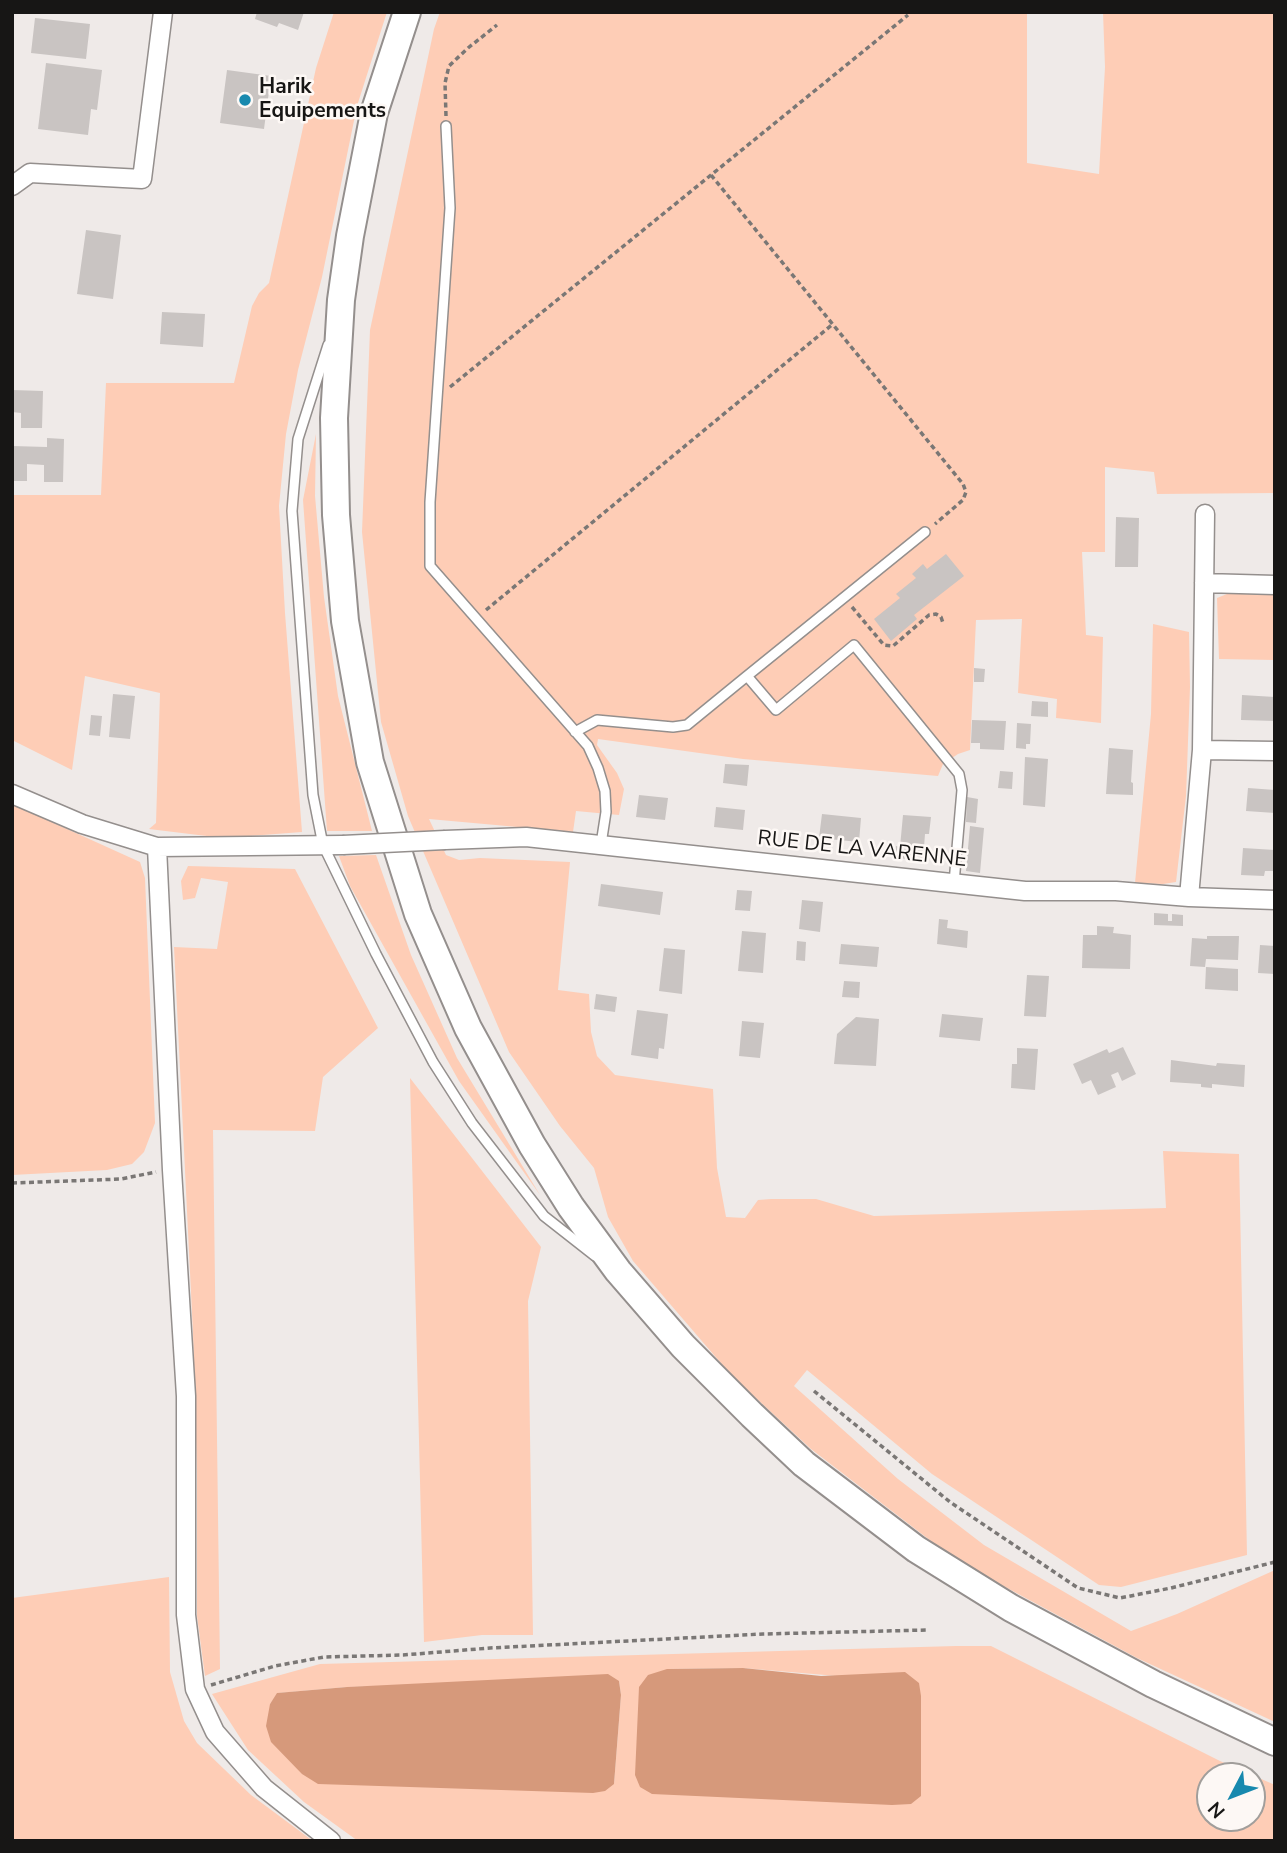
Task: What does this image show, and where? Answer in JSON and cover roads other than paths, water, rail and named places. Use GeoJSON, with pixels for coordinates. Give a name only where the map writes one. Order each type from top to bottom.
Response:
{"type":"FeatureCollection","features":[{"type":"Feature","properties":{"kind":"main road"},"geometry":{"type":"LineString","coordinates":[[407,12],[374,113],[350,236],[341,300],[334,418],[335,515],[345,621],[370,762],[418,914],[468,1028],[532,1145],[571,1207],[618,1271],[683,1346],[804,1464],[916,1549],[1011,1608],[1153,1684],[1275,1742]]}},
{"type":"Feature","properties":{"kind":"street"},"geometry":{"type":"LineString","coordinates":[[12,186],[30,173],[142,179],[163,12]]}},
{"type":"Feature","properties":{"kind":"street"},"geometry":{"type":"LineString","coordinates":[[1189,897],[1202,750],[1205,514]]}},
{"type":"Feature","properties":{"kind":"street"},"geometry":{"type":"LineString","coordinates":[[1204,583],[1275,585]]}},
{"type":"Feature","properties":{"kind":"street"},"geometry":{"type":"LineString","coordinates":[[1202,750],[1275,751]]}},
{"type":"Feature","properties":{"kind":"street"},"geometry":{"type":"LineString","coordinates":[[12,794],[82,824],[157,848],[323,845]]}},
{"type":"Feature","properties":{"kind":"street","name":"RUE DE LA VARENNE"},"geometry":{"type":"LineString","coordinates":[[323,845],[526,837],[1024,891],[1116,891],[1275,900]]}},
{"type":"Feature","properties":{"kind":"street"},"geometry":{"type":"LineString","coordinates":[[157,848],[186,1396],[186,1615],[195,1689],[215,1732],[264,1788],[331,1841]]}},
{"type":"Feature","properties":{"kind":"lane"},"geometry":{"type":"LineString","coordinates":[[446,126],[450,208],[430,502],[430,566],[588,746],[605,791],[606,812],[601,844]]}},
{"type":"Feature","properties":{"kind":"lane"},"geometry":{"type":"LineString","coordinates":[[341,300],[298,439],[292,511],[313,795],[323,845],[433,1062],[472,1124],[544,1216],[574,1242],[618,1271]]}},
{"type":"Feature","properties":{"kind":"lane"},"geometry":{"type":"LineString","coordinates":[[575,732],[597,720],[673,727],[687,725],[925,532]]}},
{"type":"Feature","properties":{"kind":"lane"},"geometry":{"type":"LineString","coordinates":[[747,676],[776,710],[854,645],[959,774],[962,790],[954,883]]}},
{"type":"Feature","properties":{"kind":"place","name":"Harik Equipements"},"geometry":{"type":"Point","coordinates":[245,100]}}]}
